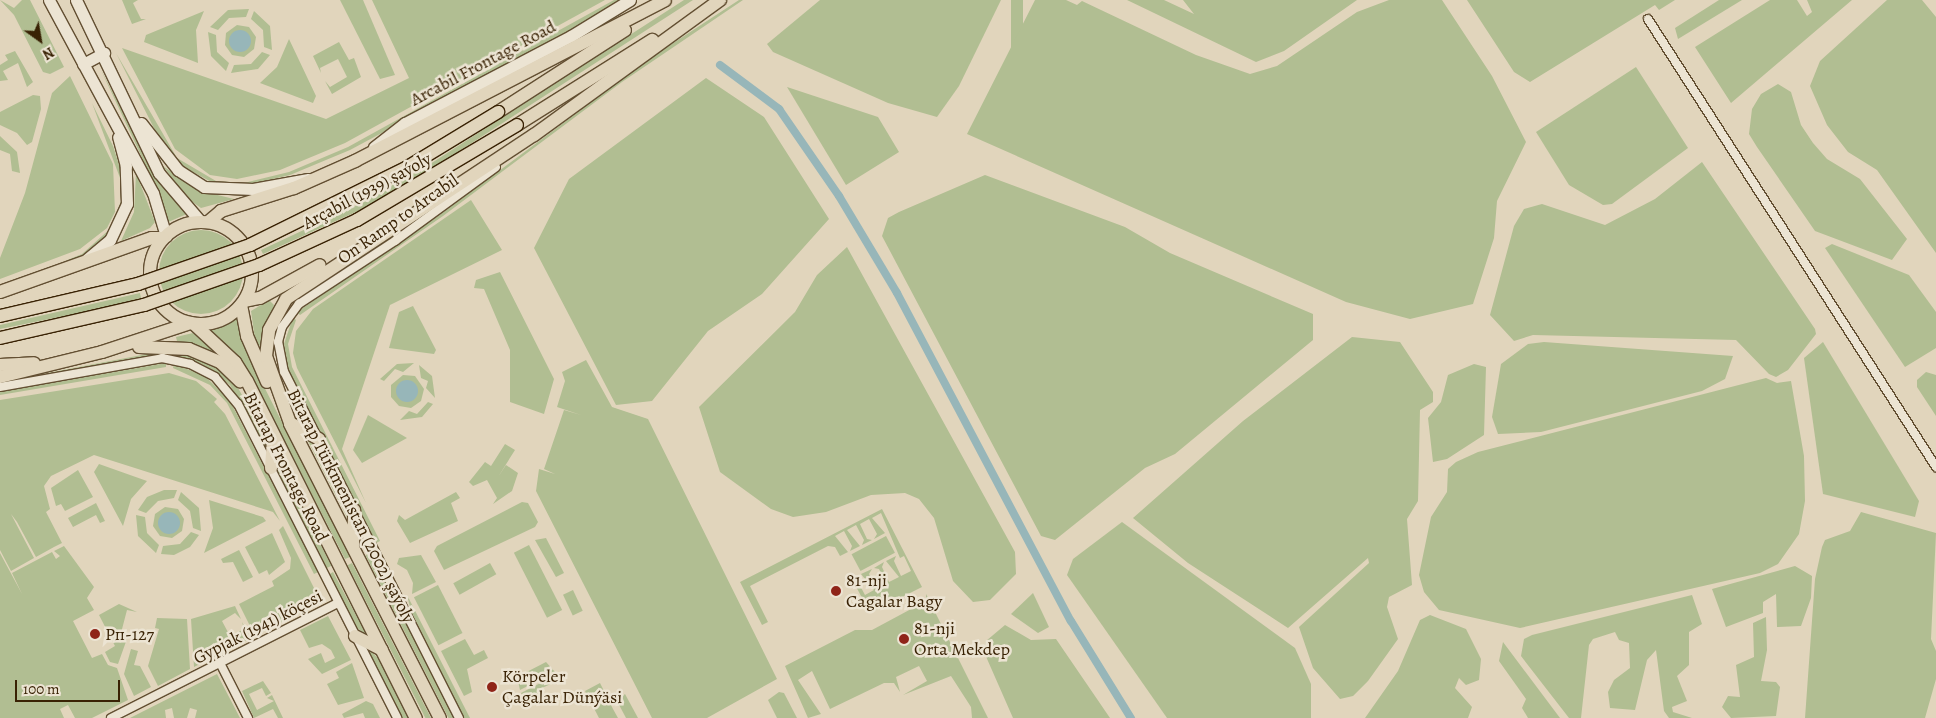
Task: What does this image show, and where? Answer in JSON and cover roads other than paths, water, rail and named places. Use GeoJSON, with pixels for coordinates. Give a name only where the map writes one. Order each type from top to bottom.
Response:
{"type":"FeatureCollection","features":[{"type":"Feature","properties":{"kind":"main road"},"geometry":{"type":"LineString","coordinates":[[49,0],[153,193],[164,237],[152,262],[152,288],[167,310],[192,324]]}},
{"type":"Feature","properties":{"kind":"main road"},"geometry":{"type":"LineString","coordinates":[[76,0],[104,53],[158,173],[204,221],[235,234],[251,258],[251,288],[243,303]]}},
{"type":"Feature","properties":{"kind":"main road","name":"Arcabil Frontage Road"},"geometry":{"type":"LineString","coordinates":[[355,161],[406,123],[630,0]]}},
{"type":"Feature","properties":{"kind":"main road"},"geometry":{"type":"LineString","coordinates":[[0,292],[72,269],[152,238],[164,237],[204,221],[221,211],[323,176],[665,0]]}},
{"type":"Feature","properties":{"kind":"main road","name":"Arçabil (1939) şaýoly"},"geometry":{"type":"LineString","coordinates":[[0,316],[138,284],[250,245],[406,168],[498,112],[671,0]]}},
{"type":"Feature","properties":{"kind":"main road","name":"Arçabil (1939) şaýoly"},"geometry":{"type":"LineString","coordinates":[[0,338],[144,306],[259,265],[357,220],[516,125],[716,0]]}},
{"type":"Feature","properties":{"kind":"main road"},"geometry":{"type":"LineString","coordinates":[[319,439],[290,423],[266,356],[272,320],[302,286],[534,135],[720,0]]}},
{"type":"Feature","properties":{"kind":"main road"},"geometry":{"type":"LineString","coordinates":[[83,64],[104,53]]}},
{"type":"Feature","properties":{"kind":"main road"},"geometry":{"type":"LineString","coordinates":[[122,92],[162,153],[204,187],[253,189],[323,176]]}},
{"type":"Feature","properties":{"kind":"main road"},"geometry":{"type":"LineString","coordinates":[[72,269],[110,240],[127,204],[126,166],[103,100]]}},
{"type":"Feature","properties":{"kind":"main road"},"geometry":{"type":"LineString","coordinates":[[0,377],[102,352],[192,324],[220,321],[243,303],[260,298],[394,227]]}},
{"type":"Feature","properties":{"kind":"main road","name":"Bitarap Türkmenistan (2002) şaýoly"},"geometry":{"type":"LineString","coordinates":[[243,303],[253,354],[440,718]]}},
{"type":"Feature","properties":{"kind":"main road","name":"Bitarap Türkmenistan (2002) şaýoly"},"geometry":{"type":"LineString","coordinates":[[192,324],[235,362],[416,718]]}},
{"type":"Feature","properties":{"kind":"main road"},"geometry":{"type":"LineString","coordinates":[[102,352],[172,345],[200,353],[231,371],[263,415]]}},
{"type":"Feature","properties":{"kind":"main road"},"geometry":{"type":"LineString","coordinates":[[0,365],[69,360]]}},
{"type":"Feature","properties":{"kind":"main road"},"geometry":{"type":"LineString","coordinates":[[271,468],[273,435]]}},
{"type":"Feature","properties":{"kind":"main road"},"geometry":{"type":"LineString","coordinates":[[353,547],[354,510]]}},
{"type":"Feature","properties":{"kind":"main road"},"geometry":{"type":"LineString","coordinates":[[355,636],[382,650]]}},
{"type":"Feature","properties":{"kind":"street"},"geometry":{"type":"LineString","coordinates":[[1648,19],[1936,467]]}},
{"type":"Feature","properties":{"kind":"street","name":"On Ramp to Arcabil"},"geometry":{"type":"LineString","coordinates":[[319,439],[281,365],[282,327],[299,304],[472,186],[534,135]]}},
{"type":"Feature","properties":{"kind":"street","name":"Bitarap Frontage Road"},"geometry":{"type":"LineString","coordinates":[[0,387],[150,360],[190,364],[214,377],[230,393],[271,468],[397,718]]}},
{"type":"Feature","properties":{"kind":"street"},"geometry":{"type":"LineString","coordinates":[[319,439],[460,718]]}},
{"type":"Feature","properties":{"kind":"street","name":"Gypjak (1941) köçesi"},"geometry":{"type":"LineString","coordinates":[[111,718],[338,603]]}},
{"type":"Feature","properties":{"kind":"street"},"geometry":{"type":"LineString","coordinates":[[220,663],[248,718]]}},
{"type":"Feature","properties":{"kind":"water"},"geometry":{"type":"Polygon","coordinates":[[[240,30],[248,33],[251,41],[248,49],[240,52],[232,49],[229,41],[232,33],[240,30]]]}},
{"type":"Feature","properties":{"kind":"water"},"geometry":{"type":"Polygon","coordinates":[[[407,380],[415,383],[418,391],[415,399],[407,402],[399,399],[396,391],[399,383],[407,380]]]}},
{"type":"Feature","properties":{"kind":"water"},"geometry":{"type":"Polygon","coordinates":[[[169,512],[177,515],[180,523],[177,531],[169,534],[161,531],[158,523],[161,515],[169,512]]]}},
{"type":"Feature","properties":{"kind":"waterway"},"geometry":{"type":"LineString","coordinates":[[720,65],[779,109],[839,196],[897,293],[1071,621],[1131,718]]}},
{"type":"Feature","properties":{"kind":"place","name":"81-nji Cagalar Bagy"},"geometry":{"type":"Point","coordinates":[836,591]}},
{"type":"Feature","properties":{"kind":"place","name":"Рп-127"},"geometry":{"type":"Point","coordinates":[95,634]}},
{"type":"Feature","properties":{"kind":"place","name":"81-nji Orta Mekdep"},"geometry":{"type":"Point","coordinates":[904,639]}},
{"type":"Feature","properties":{"kind":"place","name":"Körpeler Çagalar Dünýäsi"},"geometry":{"type":"Point","coordinates":[492,687]}}]}
